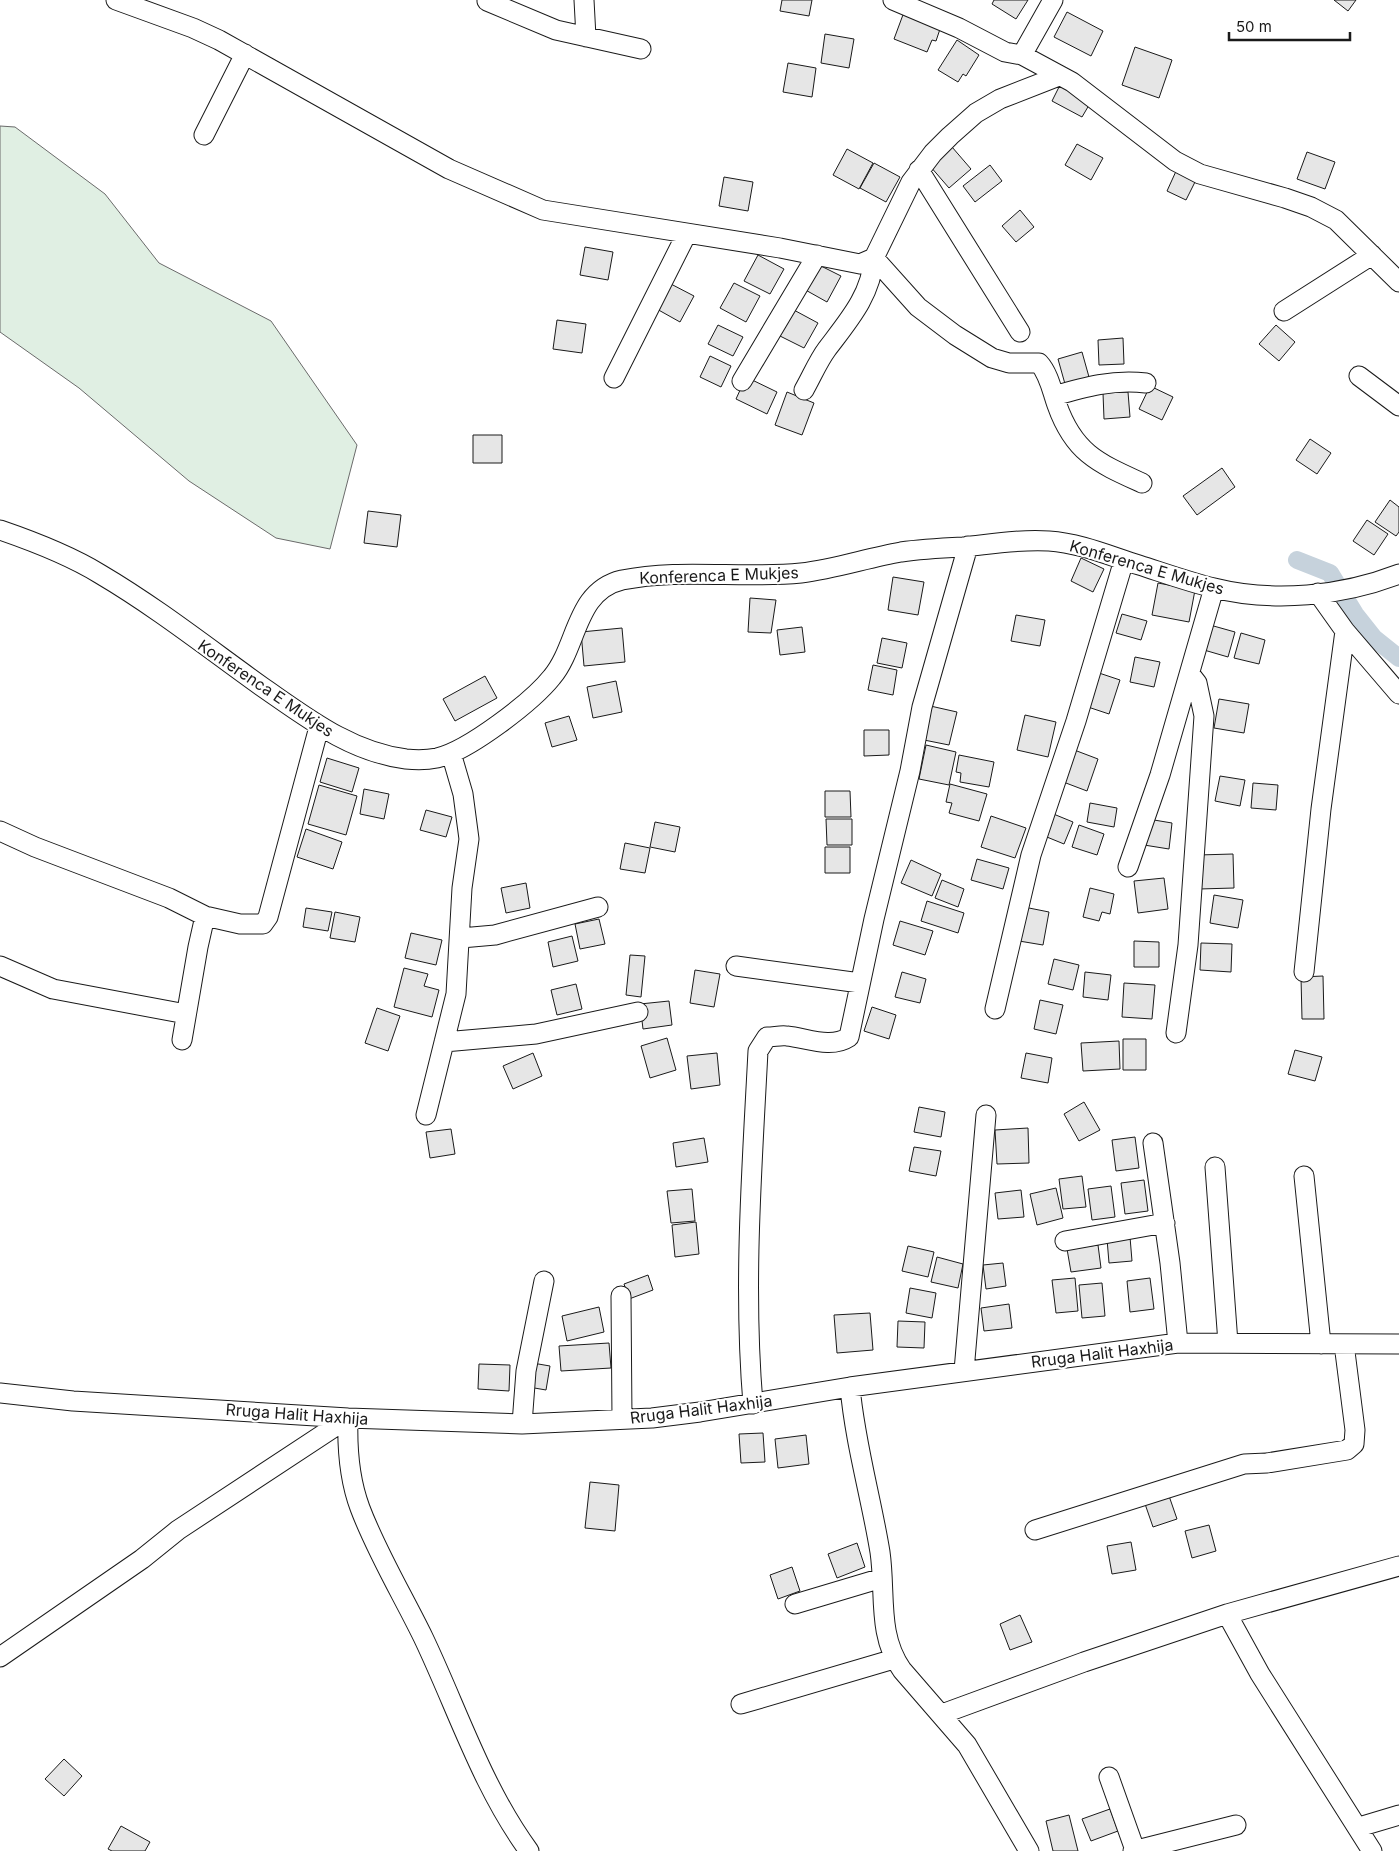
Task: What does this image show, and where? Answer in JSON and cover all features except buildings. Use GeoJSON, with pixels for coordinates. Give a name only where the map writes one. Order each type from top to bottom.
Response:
{"type":"FeatureCollection","features":[{"type":"Feature","properties":{"kind":"street"},"geometry":{"type":"LineString","coordinates":[[116,0],[193,28],[245,54],[449,169],[525,204],[543,210],[860,264],[874,258]]}},
{"type":"Feature","properties":{"kind":"street"},"geometry":{"type":"LineString","coordinates":[[584,0],[586,37]]}},
{"type":"Feature","properties":{"kind":"street"},"geometry":{"type":"LineString","coordinates":[[893,0],[959,28],[1005,52],[1022,55],[1072,82],[1175,161],[1200,174],[1311,207],[1336,220],[1399,282]]}},
{"type":"Feature","properties":{"kind":"street"},"geometry":{"type":"LineString","coordinates":[[1022,55],[1053,0]]}},
{"type":"Feature","properties":{"kind":"street"},"geometry":{"type":"LineString","coordinates":[[487,1],[556,30],[642,49]]}},
{"type":"Feature","properties":{"kind":"street"},"geometry":{"type":"LineString","coordinates":[[204,135],[245,54]]}},
{"type":"Feature","properties":{"kind":"street"},"geometry":{"type":"LineString","coordinates":[[804,390],[826,350],[855,312],[872,276],[874,258],[919,170],[944,141],[976,113],[1000,99],[1059,76]]}},
{"type":"Feature","properties":{"kind":"street"},"geometry":{"type":"LineString","coordinates":[[919,170],[1020,332]]}},
{"type":"Feature","properties":{"kind":"street"},"geometry":{"type":"LineString","coordinates":[[614,378],[686,235]]}},
{"type":"Feature","properties":{"kind":"street"},"geometry":{"type":"LineString","coordinates":[[742,381],[816,255]]}},
{"type":"Feature","properties":{"kind":"street"},"geometry":{"type":"LineString","coordinates":[[1284,311],[1372,255]]}},
{"type":"Feature","properties":{"kind":"street"},"geometry":{"type":"LineString","coordinates":[[874,258],[918,307],[955,335],[992,358],[1009,363],[1039,363],[1044,369],[1072,437],[1083,451],[1108,468],[1142,483]]}},
{"type":"Feature","properties":{"kind":"street"},"geometry":{"type":"LineString","coordinates":[[1359,376],[1399,406]]}},
{"type":"Feature","properties":{"kind":"street"},"geometry":{"type":"LineString","coordinates":[[1054,396],[1105,382],[1126,380],[1146,382]]}},
{"type":"Feature","properties":{"kind":"street","name":"Konferenca E Mukjes"},"geometry":{"type":"LineString","coordinates":[[0,530],[50,549],[101,574],[319,727],[352,743],[398,758],[424,759],[451,753],[509,715],[552,677],[563,660],[587,604],[596,592],[607,584],[670,574],[799,573],[829,569],[905,552],[1007,542],[1053,541],[1073,544],[1214,588],[1254,594],[1326,593],[1360,587],[1399,574]]}},
{"type":"Feature","properties":{"kind":"street"},"geometry":{"type":"LineString","coordinates":[[754,1404],[748,1306],[751,1184],[758,1051],[767,1037],[785,1035],[832,1043],[841,1042],[849,1037],[910,771],[926,692],[968,546]]}},
{"type":"Feature","properties":{"kind":"street"},"geometry":{"type":"LineString","coordinates":[[995,1009],[1031,855],[1076,721],[1124,560]]}},
{"type":"Feature","properties":{"kind":"street"},"geometry":{"type":"LineString","coordinates":[[1128,867],[1160,775],[1214,588]]}},
{"type":"Feature","properties":{"kind":"street"},"geometry":{"type":"LineString","coordinates":[[1326,593],[1345,631],[1399,694]]}},
{"type":"Feature","properties":{"kind":"street"},"geometry":{"type":"LineString","coordinates":[[1304,972],[1321,809],[1345,631]]}},
{"type":"Feature","properties":{"kind":"street"},"geometry":{"type":"LineString","coordinates":[[1176,1033],[1188,944],[1204,716],[1197,683],[1190,674]]}},
{"type":"Feature","properties":{"kind":"street"},"geometry":{"type":"LineString","coordinates":[[0,831],[35,847],[169,898],[205,916],[253,926],[263,924],[268,917],[319,727]]}},
{"type":"Feature","properties":{"kind":"street"},"geometry":{"type":"LineString","coordinates":[[426,1116],[456,994],[461,938],[462,888],[469,839],[463,794],[451,753]]}},
{"type":"Feature","properties":{"kind":"street"},"geometry":{"type":"LineString","coordinates":[[461,938],[495,935],[598,907]]}},
{"type":"Feature","properties":{"kind":"street"},"geometry":{"type":"LineString","coordinates":[[182,1040],[205,916]]}},
{"type":"Feature","properties":{"kind":"street"},"geometry":{"type":"LineString","coordinates":[[0,966],[53,989],[186,1014]]}},
{"type":"Feature","properties":{"kind":"street"},"geometry":{"type":"LineString","coordinates":[[736,966],[860,983]]}},
{"type":"Feature","properties":{"kind":"street"},"geometry":{"type":"LineString","coordinates":[[444,1042],[536,1034],[638,1012]]}},
{"type":"Feature","properties":{"kind":"street"},"geometry":{"type":"LineString","coordinates":[[964,1371],[986,1115]]}},
{"type":"Feature","properties":{"kind":"street"},"geometry":{"type":"LineString","coordinates":[[1153,1143],[1165,1223],[1178,1343]]}},
{"type":"Feature","properties":{"kind":"street"},"geometry":{"type":"LineString","coordinates":[[1215,1167],[1228,1343]]}},
{"type":"Feature","properties":{"kind":"street"},"geometry":{"type":"LineString","coordinates":[[1304,1176],[1321,1344]]}},
{"type":"Feature","properties":{"kind":"street"},"geometry":{"type":"LineString","coordinates":[[1065,1241],[1165,1223]]}},
{"type":"Feature","properties":{"kind":"street"},"geometry":{"type":"LineString","coordinates":[[522,1424],[526,1371],[544,1281]]}},
{"type":"Feature","properties":{"kind":"street"},"geometry":{"type":"LineString","coordinates":[[621,1296],[622,1419]]}},
{"type":"Feature","properties":{"kind":"street","name":"Rruga Halit Haxhija"},"geometry":{"type":"LineString","coordinates":[[0,1393],[74,1401],[348,1418],[522,1424],[622,1419],[700,1412],[850,1387],[1178,1343],[1399,1344]]}},
{"type":"Feature","properties":{"kind":"street"},"geometry":{"type":"LineString","coordinates":[[1035,1530],[1244,1464],[1318,1456],[1347,1450],[1354,1444],[1355,1430],[1344,1344]]}},
{"type":"Feature","properties":{"kind":"street"},"geometry":{"type":"LineString","coordinates":[[850,1387],[853,1420],[880,1553],[883,1618],[887,1642],[894,1659],[942,1714],[977,1760],[1029,1851]]}},
{"type":"Feature","properties":{"kind":"street"},"geometry":{"type":"LineString","coordinates":[[0,1656],[142,1559],[178,1530],[348,1418]]}},
{"type":"Feature","properties":{"kind":"street"},"geometry":{"type":"LineString","coordinates":[[348,1418],[347,1449],[360,1507],[423,1637],[502,1808],[529,1851]]}},
{"type":"Feature","properties":{"kind":"street"},"geometry":{"type":"LineString","coordinates":[[942,1714],[1084,1662],[1227,1614],[1398,1571]]}},
{"type":"Feature","properties":{"kind":"street"},"geometry":{"type":"LineString","coordinates":[[795,1604],[882,1578]]}},
{"type":"Feature","properties":{"kind":"street"},"geometry":{"type":"LineString","coordinates":[[1227,1614],[1260,1674],[1359,1827],[1372,1851]]}},
{"type":"Feature","properties":{"kind":"street"},"geometry":{"type":"LineString","coordinates":[[741,1704],[894,1659]]}},
{"type":"Feature","properties":{"kind":"street"},"geometry":{"type":"LineString","coordinates":[[1109,1777],[1134,1851],[1236,1825]]}},
{"type":"Feature","properties":{"kind":"street"},"geometry":{"type":"LineString","coordinates":[[1359,1827],[1399,1814]]}},
{"type":"Feature","properties":{"kind":"green space"},"geometry":{"type":"Polygon","coordinates":[[[0,126],[15,127],[105,194],[159,263],[271,321],[357,445],[330,549],[276,538],[189,481],[79,388],[0,332],[0,126]]]}},
{"type":"Feature","properties":{"kind":"waterway"},"geometry":{"type":"LineString","coordinates":[[1297,560],[1330,573],[1355,614],[1374,638],[1399,658]]}}]}
